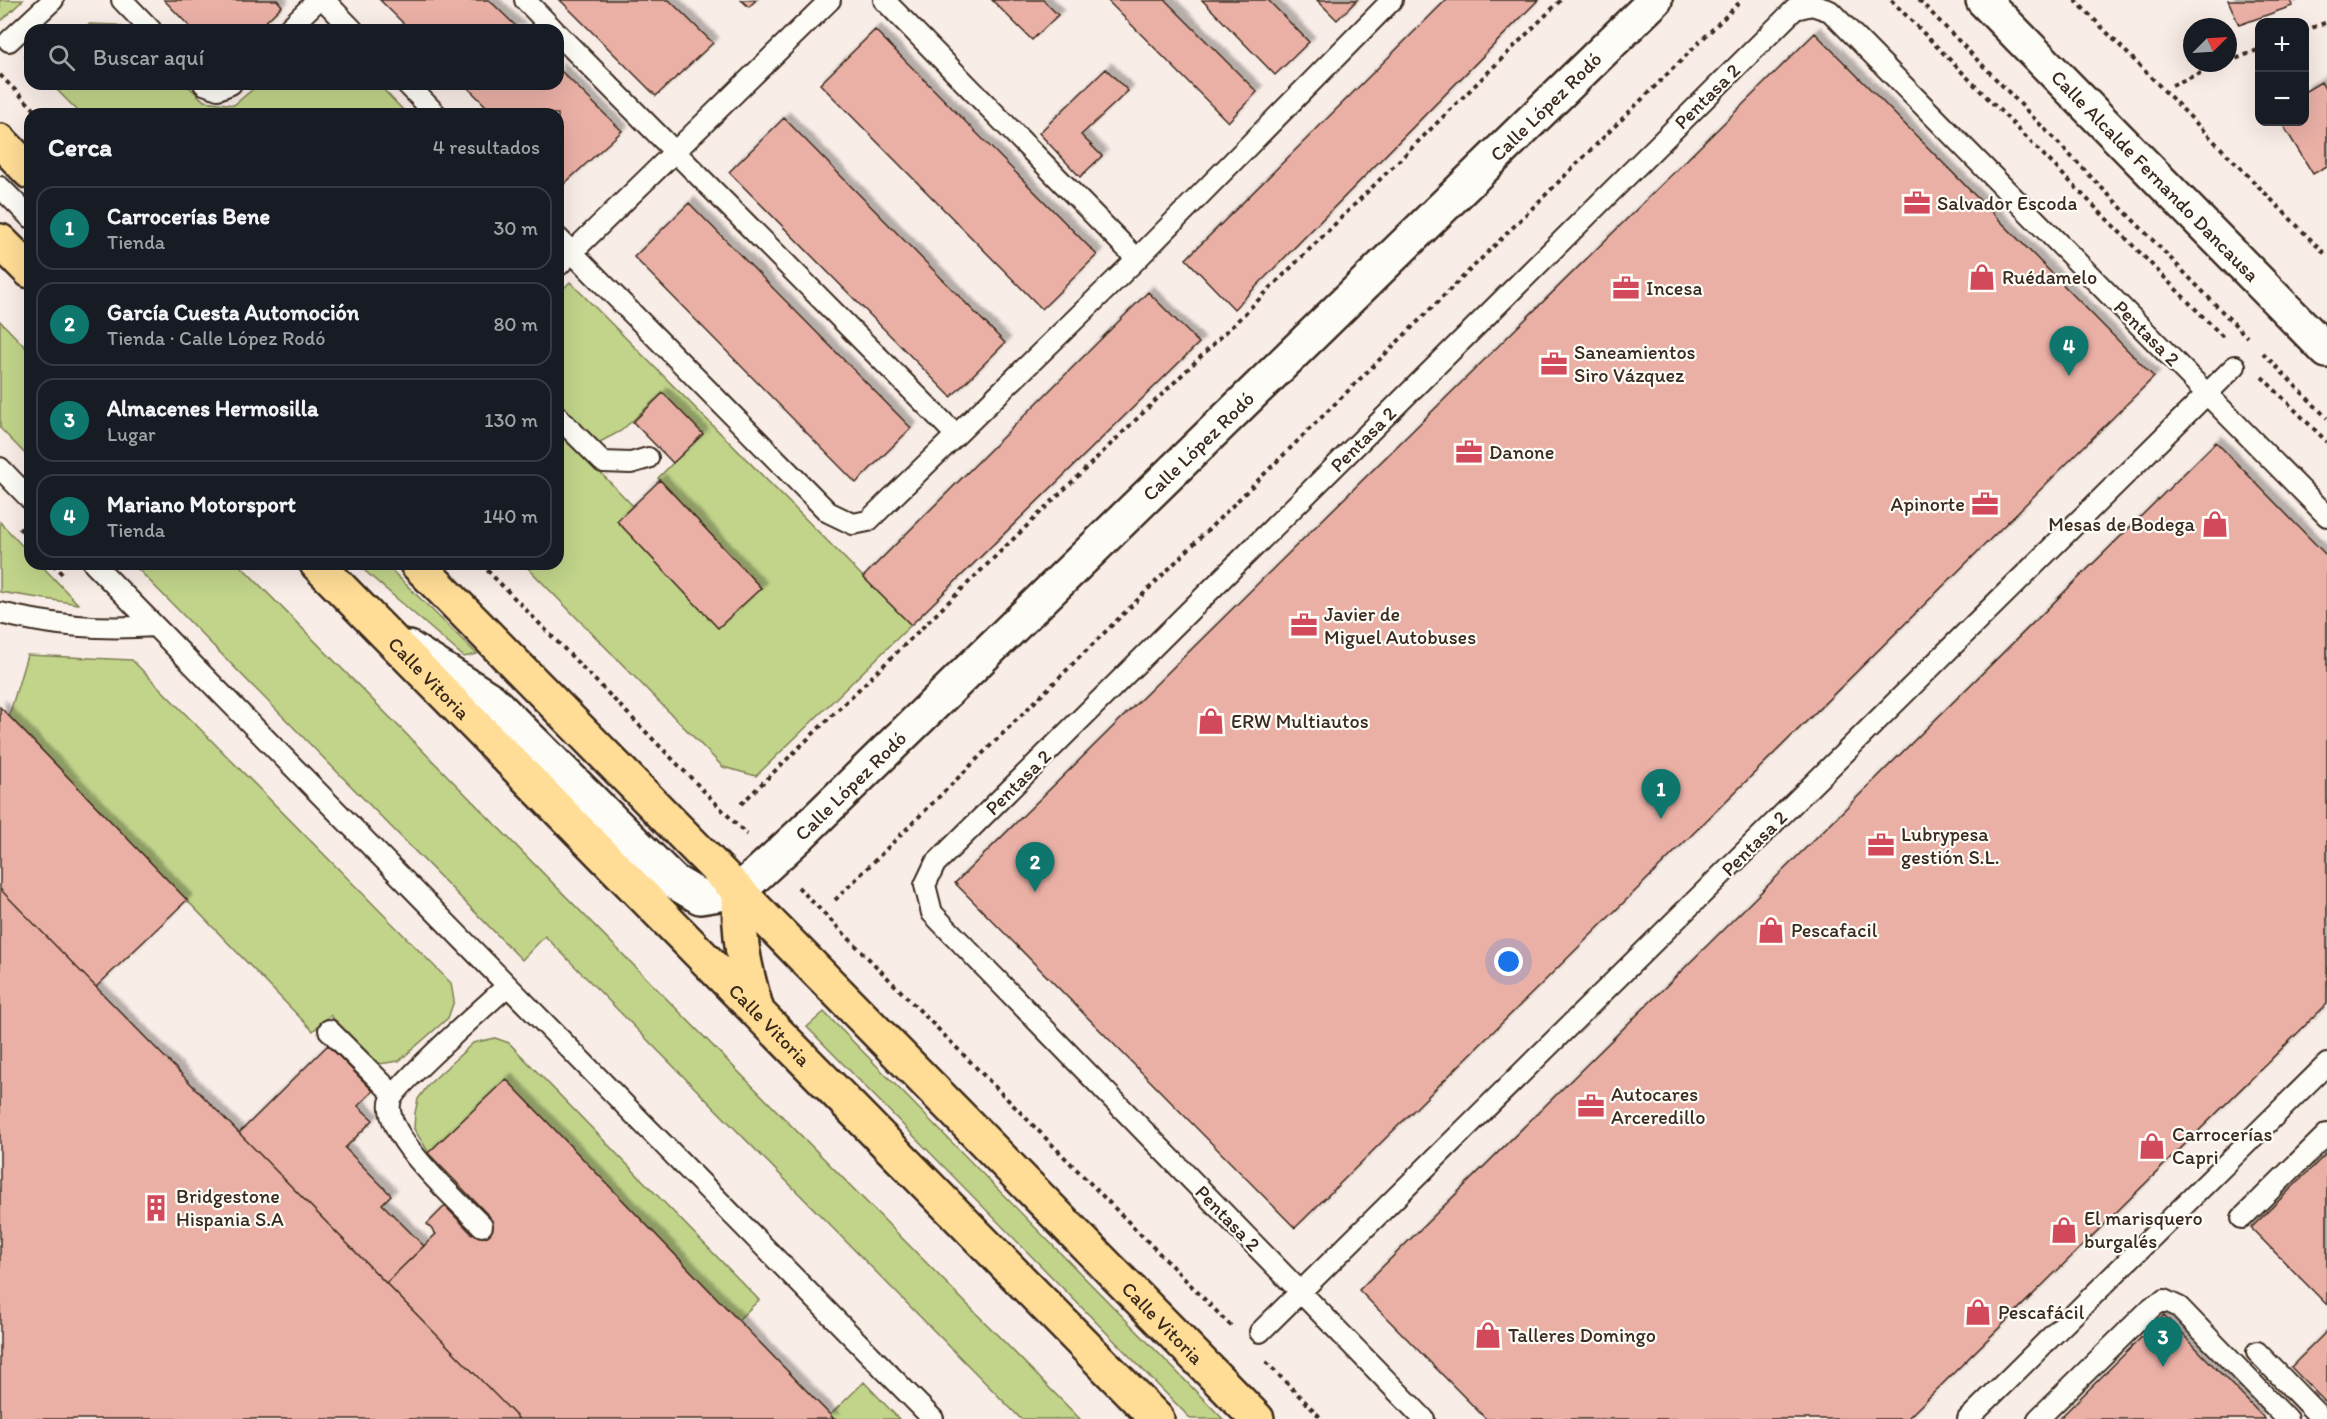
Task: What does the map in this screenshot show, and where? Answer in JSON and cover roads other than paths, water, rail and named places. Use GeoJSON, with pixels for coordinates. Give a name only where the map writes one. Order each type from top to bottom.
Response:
{"type":"FeatureCollection","features":[{"type":"Feature","properties":{"kind":"highway"},"geometry":{"type":"LineString","coordinates":[[0,141],[24,166]]}},
{"type":"Feature","properties":{"kind":"highway"},"geometry":{"type":"LineString","coordinates":[[0,241],[24,266]]}},
{"type":"Feature","properties":{"kind":"highway","name":"Calle Vitoria"},"geometry":{"type":"LineString","coordinates":[[323,570],[1157,1419]]}},
{"type":"Feature","properties":{"kind":"highway","name":"Calle Vitoria"},"geometry":{"type":"LineString","coordinates":[[423,570],[1257,1419]]}},
{"type":"Feature","properties":{"kind":"highway"},"geometry":{"type":"LineString","coordinates":[[739,891],[739,930],[743,965],[757,1011]]}},
{"type":"Feature","properties":{"kind":"street","name":"Calle López Rodó"},"geometry":{"type":"LineString","coordinates":[[739,891],[1655,0]]}},
{"type":"Feature","properties":{"kind":"street","name":"Calle Alcalde Fernando Dancausa"},"geometry":{"type":"LineString","coordinates":[[1983,0],[2327,351]]}},
{"type":"Feature","properties":{"kind":"street","name":"Calle Vitoria"},"geometry":{"type":"LineString","coordinates":[[382,631],[491,700],[673,881],[700,897],[739,891]]}},
{"type":"Feature","properties":{"kind":"lane"},"geometry":{"type":"LineString","coordinates":[[27,24],[53,0]]}},
{"type":"Feature","properties":{"kind":"lane"},"geometry":{"type":"LineString","coordinates":[[122,0],[145,24]]}},
{"type":"Feature","properties":{"kind":"lane"},"geometry":{"type":"LineString","coordinates":[[293,24],[318,0]]}},
{"type":"Feature","properties":{"kind":"lane"},"geometry":{"type":"LineString","coordinates":[[324,0],[347,24]]}},
{"type":"Feature","properties":{"kind":"lane"},"geometry":{"type":"LineString","coordinates":[[525,0],[548,24]]}},
{"type":"Feature","properties":{"kind":"lane"},"geometry":{"type":"LineString","coordinates":[[564,260],[830,0]]}},
{"type":"Feature","properties":{"kind":"lane"},"geometry":{"type":"LineString","coordinates":[[884,0],[1137,259]]}},
{"type":"Feature","properties":{"kind":"lane"},"geometry":{"type":"LineString","coordinates":[[564,244],[828,512],[853,524],[868,521],[1137,259],[1392,0]]}},
{"type":"Feature","properties":{"kind":"lane","name":"Pentasa 2"},"geometry":{"type":"LineString","coordinates":[[1424,1419],[932,913],[925,885],[935,864],[1795,9],[1812,5],[1830,11],[2327,516]]}},
{"type":"Feature","properties":{"kind":"lane"},"geometry":{"type":"LineString","coordinates":[[9,41],[24,27]]}},
{"type":"Feature","properties":{"kind":"lane"},"geometry":{"type":"LineString","coordinates":[[564,40],[957,435]]}},
{"type":"Feature","properties":{"kind":"lane"},"geometry":{"type":"LineString","coordinates":[[412,90],[430,108]]}},
{"type":"Feature","properties":{"kind":"lane"},"geometry":{"type":"LineString","coordinates":[[0,187],[24,211]]}},
{"type":"Feature","properties":{"kind":"lane","name":"Pentasa 2"},"geometry":{"type":"LineString","coordinates":[[1260,1332],[2235,366]]}},
{"type":"Feature","properties":{"kind":"lane"},"geometry":{"type":"LineString","coordinates":[[564,423],[603,462],[632,463],[648,458]]}},
{"type":"Feature","properties":{"kind":"lane"},"geometry":{"type":"LineString","coordinates":[[0,468],[24,493]]}},
{"type":"Feature","properties":{"kind":"lane"},"geometry":{"type":"LineString","coordinates":[[100,570],[933,1419]]}},
{"type":"Feature","properties":{"kind":"lane"},"geometry":{"type":"LineString","coordinates":[[0,613],[33,621],[78,627],[115,629],[155,626]]}},
{"type":"Feature","properties":{"kind":"lane"},"geometry":{"type":"LineString","coordinates":[[482,1226],[405,1145],[393,1122],[389,1104],[393,1094],[507,986]]}},
{"type":"Feature","properties":{"kind":"lane"},"geometry":{"type":"LineString","coordinates":[[329,1030],[393,1094]]}},
{"type":"Feature","properties":{"kind":"lane"},"geometry":{"type":"LineString","coordinates":[[1968,1419],[2327,1064]]}},
{"type":"Feature","properties":{"kind":"lane"},"geometry":{"type":"LineString","coordinates":[[2242,1218],[2327,1134]]}},
{"type":"Feature","properties":{"kind":"lane"},"geometry":{"type":"LineString","coordinates":[[2038,1419],[2152,1307],[2164,1300],[2179,1307],[2287,1419]]}},
{"type":"Feature","properties":{"kind":"lane"},"geometry":{"type":"LineString","coordinates":[[2257,1352],[2322,1419]]}},
{"type":"Feature","properties":{"kind":"place","name":"Salvador Escoda"},"geometry":{"type":"Point","coordinates":[1917,203]}},
{"type":"Feature","properties":{"kind":"place","name":"Ruédamelo"},"geometry":{"type":"Point","coordinates":[1982,277]}},
{"type":"Feature","properties":{"kind":"place","name":"Incesa"},"geometry":{"type":"Point","coordinates":[1626,288]}},
{"type":"Feature","properties":{"kind":"place","name":"Saneamientos Siro Vázquez"},"geometry":{"type":"Point","coordinates":[1554,364]}},
{"type":"Feature","properties":{"kind":"place","name":"Mariano Motorsport"},"geometry":{"type":"Point","coordinates":[2069,376]}},
{"type":"Feature","properties":{"kind":"place","name":"Danone"},"geometry":{"type":"Point","coordinates":[1469,452]}},
{"type":"Feature","properties":{"kind":"place","name":"Apinorte"},"geometry":{"type":"Point","coordinates":[1985,504]}},
{"type":"Feature","properties":{"kind":"place","name":"Mesas de Bodega"},"geometry":{"type":"Point","coordinates":[2215,524]}},
{"type":"Feature","properties":{"kind":"place","name":"Javier de Miguel Autobuses"},"geometry":{"type":"Point","coordinates":[1304,625]}},
{"type":"Feature","properties":{"kind":"place","name":"ERW Multiautos"},"geometry":{"type":"Point","coordinates":[1211,721]}},
{"type":"Feature","properties":{"kind":"place","name":"Carrocerías Bene"},"geometry":{"type":"Point","coordinates":[1661,819]}},
{"type":"Feature","properties":{"kind":"place","name":"Lubrypesa gestión S.L."},"geometry":{"type":"Point","coordinates":[1881,845]}},
{"type":"Feature","properties":{"kind":"place","name":"García Cuesta Automoción"},"geometry":{"type":"Point","coordinates":[1035,892]}},
{"type":"Feature","properties":{"kind":"place","name":"Pescafacil"},"geometry":{"type":"Point","coordinates":[1771,930]}},
{"type":"Feature","properties":{"kind":"place","name":"Autocares Arceredillo"},"geometry":{"type":"Point","coordinates":[1591,1106]}},
{"type":"Feature","properties":{"kind":"place","name":"Carrocerías Capri"},"geometry":{"type":"Point","coordinates":[2152,1146]}},
{"type":"Feature","properties":{"kind":"place","name":"Bridgestone Hispania S.A"},"geometry":{"type":"Point","coordinates":[156,1208]}},
{"type":"Feature","properties":{"kind":"place","name":"El marisquero burgalés"},"geometry":{"type":"Point","coordinates":[2064,1230]}},
{"type":"Feature","properties":{"kind":"place","name":"Pescafácil"},"geometry":{"type":"Point","coordinates":[1978,1312]}},
{"type":"Feature","properties":{"kind":"place","name":"Talleres Domingo"},"geometry":{"type":"Point","coordinates":[1488,1335]}},
{"type":"Feature","properties":{"kind":"place","name":"Almacenes Hermosilla"},"geometry":{"type":"Point","coordinates":[2163,1367]}}]}
